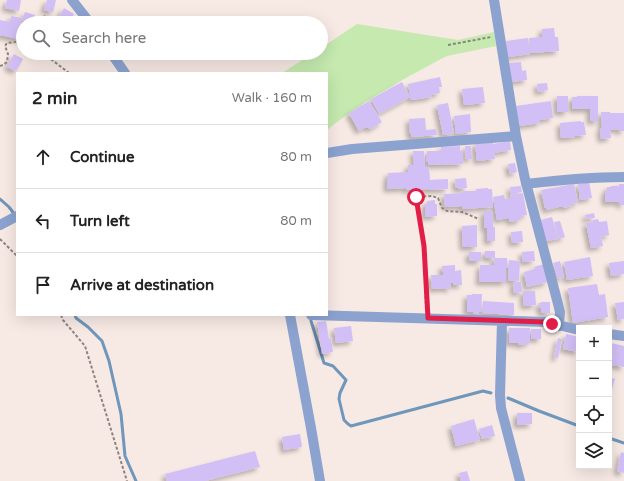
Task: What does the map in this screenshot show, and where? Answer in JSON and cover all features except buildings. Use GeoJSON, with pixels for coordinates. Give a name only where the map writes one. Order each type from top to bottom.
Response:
{"type":"FeatureCollection","features":[{"type":"Feature","properties":{"kind":"street"},"geometry":{"type":"LineString","coordinates":[[72,0],[85,16]]}},
{"type":"Feature","properties":{"kind":"street"},"geometry":{"type":"LineString","coordinates":[[494,0],[516,136],[526,184],[560,312],[559,326]]}},
{"type":"Feature","properties":{"kind":"street"},"geometry":{"type":"LineString","coordinates":[[116,60],[124,72]]}},
{"type":"Feature","properties":{"kind":"street"},"geometry":{"type":"LineString","coordinates":[[328,153],[352,149],[516,136]]}},
{"type":"Feature","properties":{"kind":"street"},"geometry":{"type":"LineString","coordinates":[[526,184],[576,178],[624,178]]}},
{"type":"Feature","properties":{"kind":"street"},"geometry":{"type":"LineString","coordinates":[[0,225],[16,217]]}},
{"type":"Feature","properties":{"kind":"street"},"geometry":{"type":"LineString","coordinates":[[328,315],[546,322],[576,329]]}},
{"type":"Feature","properties":{"kind":"street"},"geometry":{"type":"LineString","coordinates":[[290,316],[313,435],[320,481]]}},
{"type":"Feature","properties":{"kind":"street"},"geometry":{"type":"LineString","coordinates":[[502,321],[501,408],[520,481]]}},
{"type":"Feature","properties":{"kind":"street"},"geometry":{"type":"LineString","coordinates":[[612,334],[624,336]]}},
{"type":"Feature","properties":{"kind":"path"},"geometry":{"type":"LineString","coordinates":[[448,45],[500,36]]}},
{"type":"Feature","properties":{"kind":"path"},"geometry":{"type":"LineString","coordinates":[[0,66],[6,62],[8,54],[5,46],[7,43],[16,42]]}},
{"type":"Feature","properties":{"kind":"path"},"geometry":{"type":"LineString","coordinates":[[52,60],[68,72]]}},
{"type":"Feature","properties":{"kind":"path"},"geometry":{"type":"LineString","coordinates":[[428,318],[424,246],[416,197],[432,196],[438,198],[442,208],[462,212],[479,219]]}},
{"type":"Feature","properties":{"kind":"path"},"geometry":{"type":"LineString","coordinates":[[0,240],[16,255]]}},
{"type":"Feature","properties":{"kind":"path"},"geometry":{"type":"LineString","coordinates":[[62,316],[63,320],[85,346],[127,481]]}},
{"type":"Feature","properties":{"kind":"green space"},"geometry":{"type":"Polygon","coordinates":[[[357,24],[458,40],[494,32],[496,46],[447,56],[381,92],[353,110],[328,129],[328,72],[284,72],[302,60],[328,60],[328,43],[357,24]]]}},
{"type":"Feature","properties":{"kind":"waterway"},"geometry":{"type":"LineString","coordinates":[[0,199],[15,215]]}},
{"type":"Feature","properties":{"kind":"waterway"},"geometry":{"type":"LineString","coordinates":[[75,316],[102,341],[109,361],[121,414],[125,456],[136,481]]}},
{"type":"Feature","properties":{"kind":"waterway"},"geometry":{"type":"LineString","coordinates":[[311,321],[324,363],[333,366],[346,380],[339,399],[344,420],[351,426],[483,391],[491,393]]}},
{"type":"Feature","properties":{"kind":"waterway"},"geometry":{"type":"LineString","coordinates":[[508,398],[576,425]]}},
{"type":"Feature","properties":{"kind":"waterway"},"geometry":{"type":"LineString","coordinates":[[612,439],[624,443]]}},
{"type":"Feature","properties":{"kind":"route"},"geometry":{"type":"LineString","coordinates":[[416,197],[424,246],[428,318],[546,322],[552,324]]}}]}
